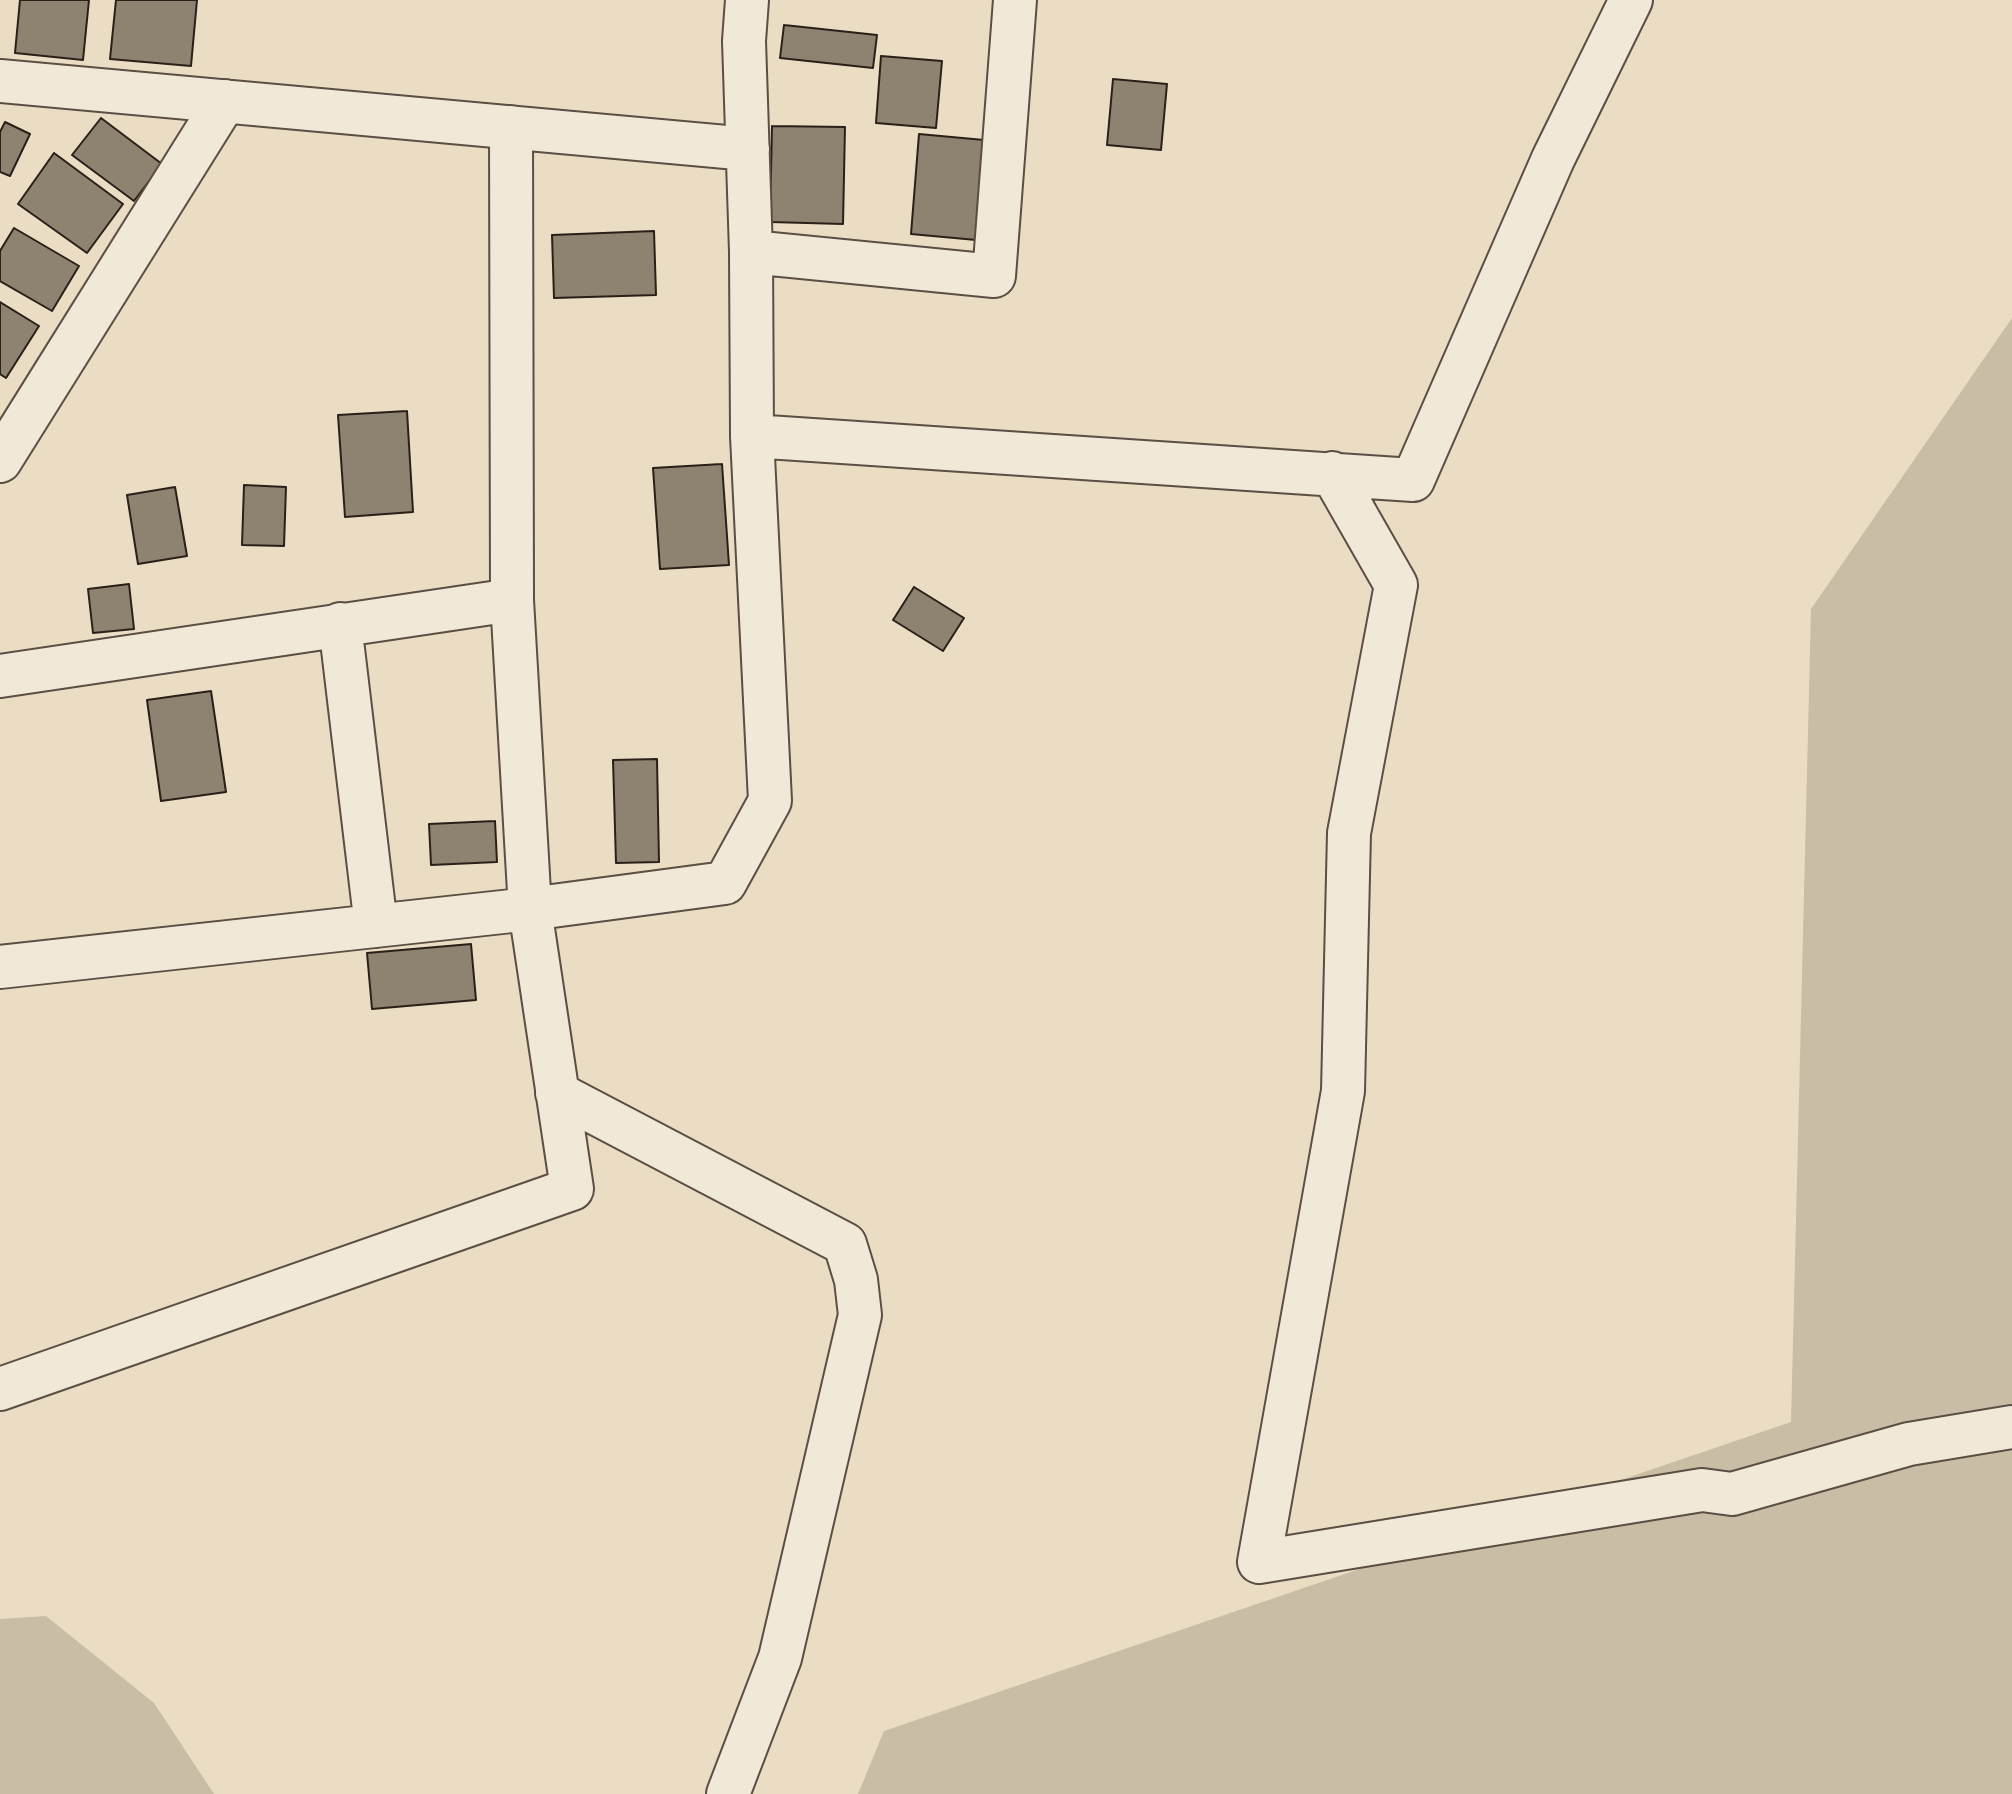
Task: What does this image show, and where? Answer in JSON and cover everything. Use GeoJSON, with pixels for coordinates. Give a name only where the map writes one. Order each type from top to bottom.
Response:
{"type":"FeatureCollection","features":[{"type":"Feature","properties":{"kind":"street"},"geometry":{"type":"LineString","coordinates":[[0,967],[530,909],[725,883],[770,801],[752,436],[751,252],[744,41],[747,0]]}},
{"type":"Feature","properties":{"kind":"street"},"geometry":{"type":"LineString","coordinates":[[751,252],[994,276],[1015,0]]}},
{"type":"Feature","properties":{"kind":"street"},"geometry":{"type":"LineString","coordinates":[[752,436],[1413,480],[1553,159],[1631,0]]}},
{"type":"Feature","properties":{"kind":"street"},"geometry":{"type":"LineString","coordinates":[[0,81],[748,149]]}},
{"type":"Feature","properties":{"kind":"street"},"geometry":{"type":"LineString","coordinates":[[0,461],[225,101]]}},
{"type":"Feature","properties":{"kind":"street"},"geometry":{"type":"LineString","coordinates":[[0,1389],[572,1189],[530,909],[512,600],[511,127]]}},
{"type":"Feature","properties":{"kind":"street"},"geometry":{"type":"LineString","coordinates":[[1332,473],[1396,585],[1349,833],[1343,1091],[1259,1562],[1702,1490],[1732,1494],[1909,1444],[2012,1427]]}},
{"type":"Feature","properties":{"kind":"street"},"geometry":{"type":"LineString","coordinates":[[0,676],[512,600]]}},
{"type":"Feature","properties":{"kind":"street"},"geometry":{"type":"LineString","coordinates":[[340,624],[376,926]]}},
{"type":"Feature","properties":{"kind":"street"},"geometry":{"type":"LineString","coordinates":[[557,1093],[845,1244],[856,1280],[860,1315],[780,1658],[728,1794]]}},
{"type":"Feature","properties":{"kind":"shaded area"},"geometry":{"type":"Polygon","coordinates":[[[2012,318],[2012,1794],[858,1794],[884,1731],[1791,1422],[1811,609],[2012,318]]]}},
{"type":"Feature","properties":{"kind":"shaded area"},"geometry":{"type":"Polygon","coordinates":[[[46,1616],[154,1703],[214,1794],[0,1794],[0,1619],[46,1616]]]}},
{"type":"Feature","properties":{"kind":"building"},"geometry":{"type":"Polygon","coordinates":[[[20,0],[89,0],[83,60],[15,53],[20,0]]]}},
{"type":"Feature","properties":{"kind":"building"},"geometry":{"type":"Polygon","coordinates":[[[116,0],[197,0],[191,66],[110,59],[116,0]]]}},
{"type":"Feature","properties":{"kind":"building"},"geometry":{"type":"Polygon","coordinates":[[[784,25],[877,35],[873,68],[780,58],[784,25]]]}},
{"type":"Feature","properties":{"kind":"building"},"geometry":{"type":"Polygon","coordinates":[[[881,56],[942,61],[936,128],[876,123],[881,56]]]}},
{"type":"Feature","properties":{"kind":"building"},"geometry":{"type":"Polygon","coordinates":[[[1113,79],[1167,84],[1161,150],[1107,145],[1113,79]]]}},
{"type":"Feature","properties":{"kind":"building"},"geometry":{"type":"Polygon","coordinates":[[[101,118],[162,164],[134,201],[72,155],[101,118]]]}},
{"type":"Feature","properties":{"kind":"building"},"geometry":{"type":"Polygon","coordinates":[[[5,122],[30,134],[10,176],[0,172],[0,132],[5,122]]]}},
{"type":"Feature","properties":{"kind":"building"},"geometry":{"type":"Polygon","coordinates":[[[772,126],[845,127],[843,224],[770,222],[772,126]]]}},
{"type":"Feature","properties":{"kind":"building"},"geometry":{"type":"Polygon","coordinates":[[[919,134],[984,140],[976,240],[911,234],[919,134]]]}},
{"type":"Feature","properties":{"kind":"building"},"geometry":{"type":"Polygon","coordinates":[[[54,153],[123,204],[87,253],[18,204],[54,153]]]}},
{"type":"Feature","properties":{"kind":"building"},"geometry":{"type":"Polygon","coordinates":[[[14,228],[79,266],[52,311],[0,281],[0,251],[14,228]]]}},
{"type":"Feature","properties":{"kind":"building"},"geometry":{"type":"Polygon","coordinates":[[[654,231],[656,295],[554,298],[552,235],[654,231]]]}},
{"type":"Feature","properties":{"kind":"building"},"geometry":{"type":"Polygon","coordinates":[[[0,302],[39,326],[6,378],[0,374],[0,302]]]}},
{"type":"Feature","properties":{"kind":"building"},"geometry":{"type":"Polygon","coordinates":[[[407,411],[413,512],[345,517],[338,415],[407,411]]]}},
{"type":"Feature","properties":{"kind":"building"},"geometry":{"type":"Polygon","coordinates":[[[722,464],[729,565],[660,569],[653,468],[722,464]]]}},
{"type":"Feature","properties":{"kind":"building"},"geometry":{"type":"Polygon","coordinates":[[[244,485],[286,487],[284,546],[242,545],[244,485]]]}},
{"type":"Feature","properties":{"kind":"building"},"geometry":{"type":"Polygon","coordinates":[[[175,487],[187,556],[138,564],[127,495],[175,487]]]}},
{"type":"Feature","properties":{"kind":"building"},"geometry":{"type":"Polygon","coordinates":[[[129,584],[134,629],[93,633],[88,589],[129,584]]]}},
{"type":"Feature","properties":{"kind":"building"},"geometry":{"type":"Polygon","coordinates":[[[914,587],[964,618],[943,651],[893,620],[914,587]]]}},
{"type":"Feature","properties":{"kind":"building"},"geometry":{"type":"Polygon","coordinates":[[[211,691],[226,792],[161,801],[147,700],[211,691]]]}},
{"type":"Feature","properties":{"kind":"building"},"geometry":{"type":"Polygon","coordinates":[[[657,759],[659,862],[616,863],[613,760],[657,759]]]}},
{"type":"Feature","properties":{"kind":"building"},"geometry":{"type":"Polygon","coordinates":[[[495,821],[497,862],[431,865],[429,824],[495,821]]]}},
{"type":"Feature","properties":{"kind":"building"},"geometry":{"type":"Polygon","coordinates":[[[471,944],[476,1000],[372,1009],[367,953],[471,944]]]}}]}
